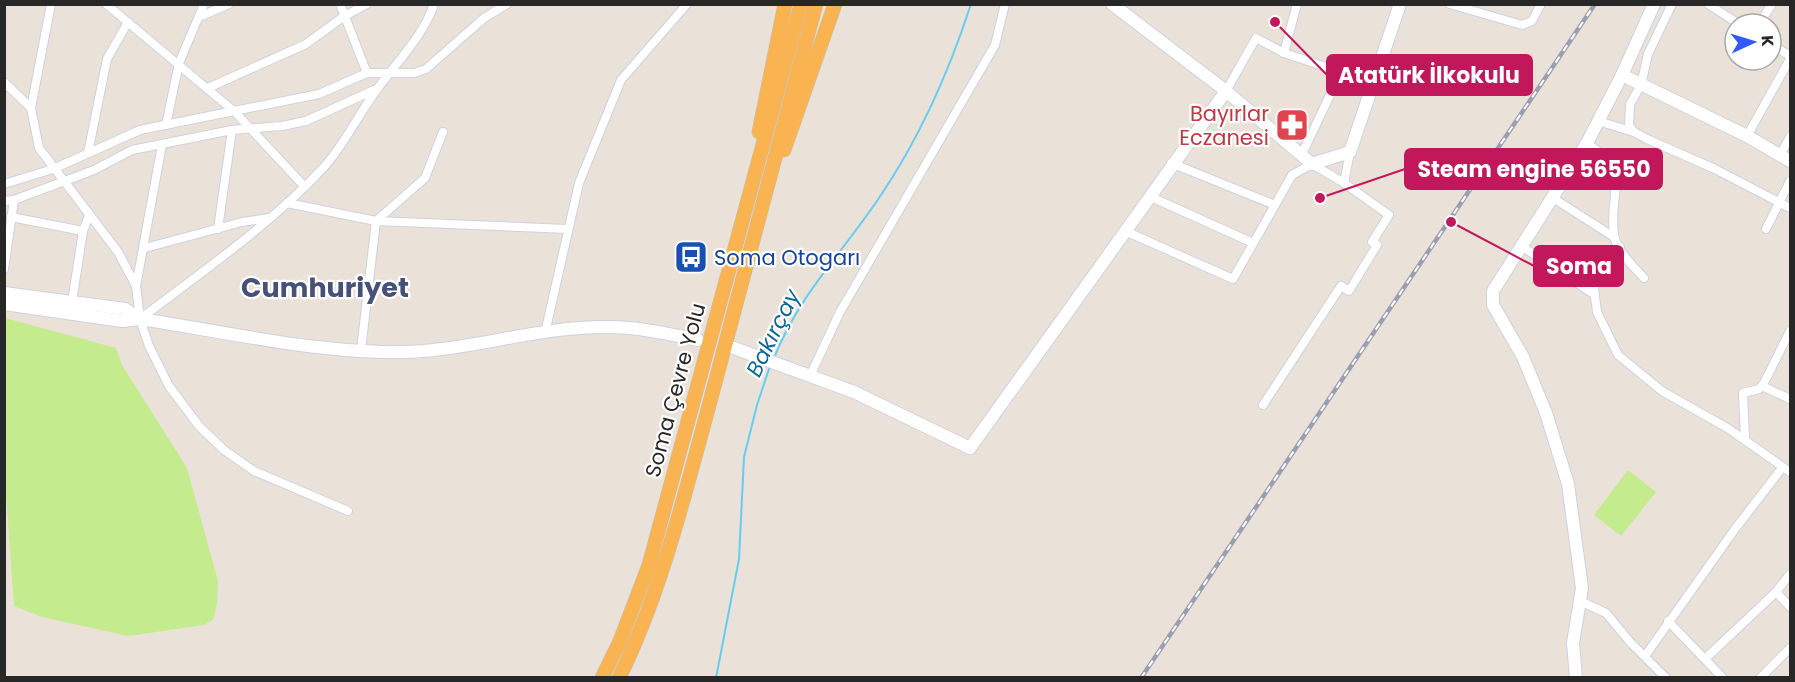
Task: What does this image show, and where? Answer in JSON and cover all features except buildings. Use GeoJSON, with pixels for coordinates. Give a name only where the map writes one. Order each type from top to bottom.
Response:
{"type":"FeatureCollection","features":[{"type":"Feature","properties":{"kind":"highway"},"geometry":{"type":"LineString","coordinates":[[740,232],[785,4]]}},
{"type":"Feature","properties":{"kind":"highway","name":"Soma Çevre Yolu"},"geometry":{"type":"LineString","coordinates":[[602,678],[620,641],[649,565],[801,4]]}},
{"type":"Feature","properties":{"kind":"highway","name":"Soma Çevre Yolu"},"geometry":{"type":"LineString","coordinates":[[619,678],[640,635],[656,592],[816,4]]}},
{"type":"Feature","properties":{"kind":"highway"},"geometry":{"type":"LineString","coordinates":[[755,234],[835,4]]}},
{"type":"Feature","properties":{"kind":"main road"},"geometry":{"type":"LineString","coordinates":[[1112,4],[1226,91],[1312,164],[1350,152],[1400,4]]}},
{"type":"Feature","properties":{"kind":"main road"},"geometry":{"type":"LineString","coordinates":[[1576,678],[1573,643],[1582,588],[1568,484],[1546,413],[1523,357],[1493,304],[1493,291],[1587,143],[1622,75],[1654,4]]}},
{"type":"Feature","properties":{"kind":"main road"},"geometry":{"type":"LineString","coordinates":[[1622,75],[1747,136],[1785,158]]}},
{"type":"Feature","properties":{"kind":"main road"},"geometry":{"type":"LineString","coordinates":[[739,350],[854,392],[970,448],[1172,163],[1226,91]]}},
{"type":"Feature","properties":{"kind":"main road"},"geometry":{"type":"LineString","coordinates":[[4,293],[125,309],[141,319]]}},
{"type":"Feature","properties":{"kind":"main road"},"geometry":{"type":"LineString","coordinates":[[4,303],[122,321],[141,319],[263,341],[383,352],[423,350],[545,333],[615,327],[698,340]]}},
{"type":"Feature","properties":{"kind":"street"},"geometry":{"type":"LineString","coordinates":[[51,4],[31,108],[39,148],[118,252],[136,286],[141,319],[149,346],[169,386],[199,426],[224,450],[254,471],[348,511]]}},
{"type":"Feature","properties":{"kind":"street"},"geometry":{"type":"LineString","coordinates":[[106,4],[235,112],[304,186]]}},
{"type":"Feature","properties":{"kind":"street"},"geometry":{"type":"LineString","coordinates":[[166,126],[179,63],[204,4]]}},
{"type":"Feature","properties":{"kind":"street"},"geometry":{"type":"LineString","coordinates":[[199,17],[229,4]]}},
{"type":"Feature","properties":{"kind":"street"},"geometry":{"type":"LineString","coordinates":[[340,4],[367,73]]}},
{"type":"Feature","properties":{"kind":"street"},"geometry":{"type":"LineString","coordinates":[[208,88],[306,44],[344,16],[367,4]]}},
{"type":"Feature","properties":{"kind":"street"},"geometry":{"type":"LineString","coordinates":[[141,319],[269,218],[304,186],[340,145],[359,113],[420,32],[434,4]]}},
{"type":"Feature","properties":{"kind":"street"},"geometry":{"type":"LineString","coordinates":[[4,184],[53,169],[140,130],[319,94],[367,73],[414,73],[426,69],[484,18],[507,4]]}},
{"type":"Feature","properties":{"kind":"street"},"geometry":{"type":"LineString","coordinates":[[545,333],[579,183],[621,80],[687,4]]}},
{"type":"Feature","properties":{"kind":"street"},"geometry":{"type":"LineString","coordinates":[[804,374],[995,45],[1005,4]]}},
{"type":"Feature","properties":{"kind":"street"},"geometry":{"type":"LineString","coordinates":[[1284,53],[1297,4]]}},
{"type":"Feature","properties":{"kind":"street"},"geometry":{"type":"LineString","coordinates":[[1450,4],[1522,25],[1532,21],[1541,4]]}},
{"type":"Feature","properties":{"kind":"street"},"geometry":{"type":"LineString","coordinates":[[1634,132],[1629,125],[1629,104],[1641,85],[1648,54],[1672,4]]}},
{"type":"Feature","properties":{"kind":"street"},"geometry":{"type":"LineString","coordinates":[[1708,4],[1723,13]]}},
{"type":"Feature","properties":{"kind":"street"},"geometry":{"type":"LineString","coordinates":[[88,153],[107,59],[128,22]]}},
{"type":"Feature","properties":{"kind":"street"},"geometry":{"type":"LineString","coordinates":[[1226,91],[1256,38],[1284,53],[1373,81]]}},
{"type":"Feature","properties":{"kind":"street"},"geometry":{"type":"LineString","coordinates":[[1747,136],[1791,57]]}},
{"type":"Feature","properties":{"kind":"street"},"geometry":{"type":"LineString","coordinates":[[1302,154],[1341,72]]}},
{"type":"Feature","properties":{"kind":"street"},"geometry":{"type":"LineString","coordinates":[[4,82],[31,108]]}},
{"type":"Feature","properties":{"kind":"street"},"geometry":{"type":"LineString","coordinates":[[4,269],[12,217],[9,201],[63,182],[132,150],[232,130],[282,126],[306,120],[378,88]]}},
{"type":"Feature","properties":{"kind":"street"},"geometry":{"type":"LineString","coordinates":[[1598,121],[1634,132],[1791,208]]}},
{"type":"Feature","properties":{"kind":"street"},"geometry":{"type":"LineString","coordinates":[[218,229],[232,130]]}},
{"type":"Feature","properties":{"kind":"street"},"geometry":{"type":"LineString","coordinates":[[361,350],[376,221],[424,178],[443,132]]}},
{"type":"Feature","properties":{"kind":"street"},"geometry":{"type":"LineString","coordinates":[[1785,158],[1791,137]]}},
{"type":"Feature","properties":{"kind":"street"},"geometry":{"type":"LineString","coordinates":[[1587,143],[1604,157],[1615,177],[1614,237]]}},
{"type":"Feature","properties":{"kind":"street"},"geometry":{"type":"LineString","coordinates":[[136,286],[162,145]]}},
{"type":"Feature","properties":{"kind":"street"},"geometry":{"type":"LineString","coordinates":[[1344,183],[1350,152]]}},
{"type":"Feature","properties":{"kind":"street"},"geometry":{"type":"LineString","coordinates":[[1172,163],[1275,205]]}},
{"type":"Feature","properties":{"kind":"street"},"geometry":{"type":"LineString","coordinates":[[1125,231],[1233,279],[1292,176],[1312,164],[1344,183],[1389,215],[1372,242],[1377,245],[1349,291],[1341,286],[1263,405]]}},
{"type":"Feature","properties":{"kind":"street"},"geometry":{"type":"LineString","coordinates":[[1766,229],[1791,181]]}},
{"type":"Feature","properties":{"kind":"street"},"geometry":{"type":"LineString","coordinates":[[1149,196],[1253,243]]}},
{"type":"Feature","properties":{"kind":"street"},"geometry":{"type":"LineString","coordinates":[[1553,198],[1614,237],[1644,278]]}},
{"type":"Feature","properties":{"kind":"street"},"geometry":{"type":"LineString","coordinates":[[287,203],[376,221],[567,229]]}},
{"type":"Feature","properties":{"kind":"street"},"geometry":{"type":"LineString","coordinates":[[72,302],[83,231],[89,216]]}},
{"type":"Feature","properties":{"kind":"street"},"geometry":{"type":"LineString","coordinates":[[12,217],[83,231]]}},
{"type":"Feature","properties":{"kind":"street"},"geometry":{"type":"LineString","coordinates":[[144,248],[269,218]]}},
{"type":"Feature","properties":{"kind":"street"},"geometry":{"type":"LineString","coordinates":[[1523,247],[1595,295]]}},
{"type":"Feature","properties":{"kind":"street"},"geometry":{"type":"LineString","coordinates":[[1620,247],[1597,280],[1595,295],[1605,332],[1618,355],[1662,391],[1745,439],[1786,470],[1668,621],[1645,656]]}},
{"type":"Feature","properties":{"kind":"street"},"geometry":{"type":"LineString","coordinates":[[1745,439],[1743,393],[1759,390],[1790,331]]}},
{"type":"Feature","properties":{"kind":"street"},"geometry":{"type":"LineString","coordinates":[[1762,386],[1791,399]]}},
{"type":"Feature","properties":{"kind":"street"},"geometry":{"type":"LineString","coordinates":[[1706,658],[1776,592],[1791,574]]}},
{"type":"Feature","properties":{"kind":"street"},"geometry":{"type":"LineString","coordinates":[[1776,592],[1791,607]]}},
{"type":"Feature","properties":{"kind":"street"},"geometry":{"type":"LineString","coordinates":[[1580,601],[1606,613],[1630,642],[1666,678]]}},
{"type":"Feature","properties":{"kind":"street"},"geometry":{"type":"LineString","coordinates":[[1668,621],[1723,678]]}},
{"type":"Feature","properties":{"kind":"street"},"geometry":{"type":"LineString","coordinates":[[1760,678],[1791,648]]}},
{"type":"Feature","properties":{"kind":"green space"},"geometry":{"type":"Polygon","coordinates":[[[5,318],[116,348],[122,365],[187,468],[218,581],[217,604],[213,620],[204,625],[128,636],[42,617],[14,606],[4,467],[5,318]]]}},
{"type":"Feature","properties":{"kind":"green space"},"geometry":{"type":"Polygon","coordinates":[[[1628,470],[1656,492],[1621,536],[1594,515],[1628,470]]]}},
{"type":"Feature","properties":{"kind":"waterway","name":"Bakırçay"},"geometry":{"type":"LineString","coordinates":[[774,358],[784,335],[808,294],[894,176],[943,80],[971,4]]}},
{"type":"Feature","properties":{"kind":"waterway","name":"Bakırçay"},"geometry":{"type":"LineString","coordinates":[[716,678],[739,559],[744,457],[770,366]]}},
{"type":"Feature","properties":{"kind":"railway"},"geometry":{"type":"LineString","coordinates":[[1141,678],[1595,4]]}},
{"type":"Feature","properties":{"kind":"place","name":"Atatürk İlkokulu"},"geometry":{"type":"Point","coordinates":[1275,22]}},
{"type":"Feature","properties":{"kind":"place","name":"Bayırlar Eczanesi"},"geometry":{"type":"Point","coordinates":[1292,125]}},
{"type":"Feature","properties":{"kind":"place","name":"Steam engine 56550"},"geometry":{"type":"Point","coordinates":[1320,198]}},
{"type":"Feature","properties":{"kind":"place","name":"Soma"},"geometry":{"type":"Point","coordinates":[1451,222]}},
{"type":"Feature","properties":{"kind":"place","name":"Soma Otogarı"},"geometry":{"type":"Point","coordinates":[691,257]}},
{"type":"Feature","properties":{"kind":"district","name":"Cumhuriyet"},"geometry":{"type":"Point","coordinates":[325,287]}}]}
